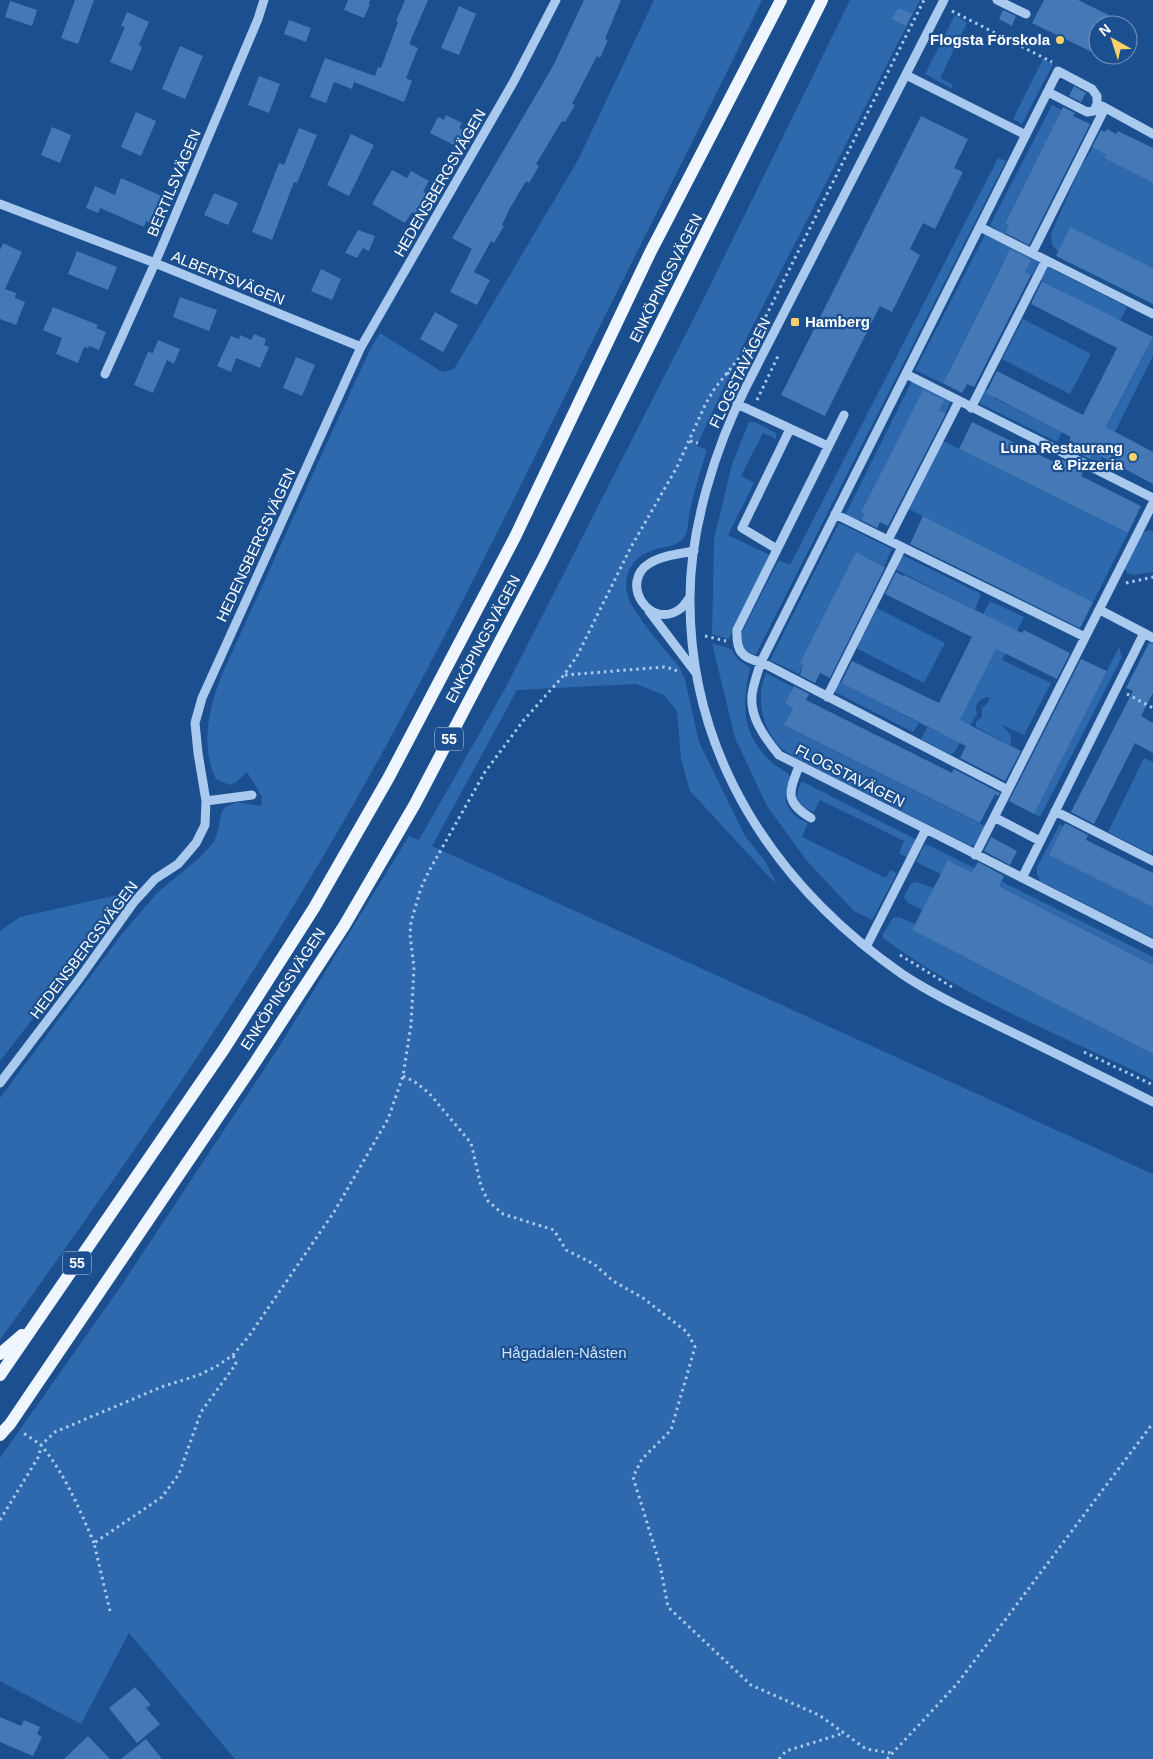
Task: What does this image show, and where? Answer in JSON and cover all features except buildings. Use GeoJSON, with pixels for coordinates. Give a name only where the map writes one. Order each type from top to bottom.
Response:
{"type":"FeatureCollection","features":[{"type":"Feature","properties":{"kind":"main road","name":"ENKÖPINGSVÄGEN"},"geometry":{"type":"LineString","coordinates":[[0,1375],[224,1049],[314,908],[385,785],[515,537],[650,253],[781,0]]}},
{"type":"Feature","properties":{"kind":"main road","name":"ENKÖPINGSVÄGEN"},"geometry":{"type":"LineString","coordinates":[[0,1435],[10,1424],[252,1067],[344,926],[415,804],[543,559],[822,0]]}},
{"type":"Feature","properties":{"kind":"main road"},"geometry":{"type":"LineString","coordinates":[[0,1354],[33,1326]]}},
{"type":"Feature","properties":{"kind":"street","name":"BERTILSVÄGEN"},"geometry":{"type":"LineString","coordinates":[[105,374],[155,263],[258,19],[264,0]]}},
{"type":"Feature","properties":{"kind":"street","name":"HEDENSBERGSVÄGEN"},"geometry":{"type":"LineString","coordinates":[[0,1083],[79,979],[134,902],[155,879],[178,864],[196,843],[205,825],[206,801],[195,723],[202,698],[361,347],[514,81],[556,0]]}},
{"type":"Feature","properties":{"kind":"street","name":"FLOGSTAVÄGEN"},"geometry":{"type":"LineString","coordinates":[[944,0],[738,404],[720,446],[698,524],[694,551],[690,597],[697,675],[712,733],[728,775],[747,813],[791,875],[808,895],[866,947],[904,975],[943,998],[1153,1102]]}},
{"type":"Feature","properties":{"kind":"street"},"geometry":{"type":"LineString","coordinates":[[997,0],[1026,14]]}},
{"type":"Feature","properties":{"kind":"street","name":"FLOGSTAVÄGEN"},"geometry":{"type":"LineString","coordinates":[[1058,71],[761,662],[752,691],[754,713],[763,736],[779,755],[1153,944]]}},
{"type":"Feature","properties":{"kind":"street"},"geometry":{"type":"LineString","coordinates":[[1032,253],[1101,106],[1098,96],[1092,89],[1058,71]]}},
{"type":"Feature","properties":{"kind":"street"},"geometry":{"type":"LineString","coordinates":[[906,75],[1026,136]]}},
{"type":"Feature","properties":{"kind":"street"},"geometry":{"type":"LineString","coordinates":[[1048,92],[1087,112],[1094,111],[1101,106]]}},
{"type":"Feature","properties":{"kind":"street"},"geometry":{"type":"LineString","coordinates":[[1101,106],[1153,134]]}},
{"type":"Feature","properties":{"kind":"street","name":"ALBERTSVÄGEN"},"geometry":{"type":"LineString","coordinates":[[0,204],[155,263],[361,347]]}},
{"type":"Feature","properties":{"kind":"street"},"geometry":{"type":"LineString","coordinates":[[980,227],[1153,314]]}},
{"type":"Feature","properties":{"kind":"street"},"geometry":{"type":"LineString","coordinates":[[971,408],[1046,260]]}},
{"type":"Feature","properties":{"kind":"street"},"geometry":{"type":"LineString","coordinates":[[906,374],[1153,498]]}},
{"type":"Feature","properties":{"kind":"street"},"geometry":{"type":"LineString","coordinates":[[888,540],[959,401]]}},
{"type":"Feature","properties":{"kind":"street"},"geometry":{"type":"LineString","coordinates":[[738,404],[828,446]]}},
{"type":"Feature","properties":{"kind":"street"},"geometry":{"type":"LineString","coordinates":[[844,415],[737,630],[736,644],[743,655],[752,660],[761,662],[1008,790]]}},
{"type":"Feature","properties":{"kind":"street"},"geometry":{"type":"LineString","coordinates":[[777,549],[742,528],[790,428]]}},
{"type":"Feature","properties":{"kind":"street"},"geometry":{"type":"LineString","coordinates":[[975,855],[1153,504]]}},
{"type":"Feature","properties":{"kind":"street"},"geometry":{"type":"LineString","coordinates":[[835,514],[1085,638]]}},
{"type":"Feature","properties":{"kind":"street"},"geometry":{"type":"LineString","coordinates":[[827,696],[902,547]]}},
{"type":"Feature","properties":{"kind":"street"},"geometry":{"type":"LineString","coordinates":[[694,551],[662,558],[650,563],[640,571],[636,584],[639,596],[697,675]]}},
{"type":"Feature","properties":{"kind":"street"},"geometry":{"type":"LineString","coordinates":[[648,609],[658,614],[669,614],[680,609],[690,597]]}},
{"type":"Feature","properties":{"kind":"street"},"geometry":{"type":"LineString","coordinates":[[1022,878],[1116,689],[1149,636],[1100,610]]}},
{"type":"Feature","properties":{"kind":"street"},"geometry":{"type":"LineString","coordinates":[[800,766],[790,790],[792,801],[798,810],[811,818]]}},
{"type":"Feature","properties":{"kind":"street"},"geometry":{"type":"LineString","coordinates":[[206,801],[252,795]]}},
{"type":"Feature","properties":{"kind":"street"},"geometry":{"type":"LineString","coordinates":[[1055,811],[1153,861]]}},
{"type":"Feature","properties":{"kind":"street"},"geometry":{"type":"LineString","coordinates":[[994,817],[1040,841]]}},
{"type":"Feature","properties":{"kind":"street"},"geometry":{"type":"LineString","coordinates":[[866,947],[926,829]]}},
{"type":"Feature","properties":{"kind":"path"},"geometry":{"type":"LineString","coordinates":[[0,1520],[39,1456],[41,1445],[55,1432],[164,1386],[199,1375],[233,1355],[334,1212],[388,1119],[403,1076],[411,1025],[414,967],[410,935],[411,922],[421,888],[458,817],[485,772],[523,721],[564,675],[580,648],[631,547],[690,441],[706,403],[755,338],[924,0]]}},
{"type":"Feature","properties":{"kind":"path"},"geometry":{"type":"LineString","coordinates":[[952,11],[1057,64],[1058,71]]}},
{"type":"Feature","properties":{"kind":"path"},"geometry":{"type":"LineString","coordinates":[[760,394],[781,349]]}},
{"type":"Feature","properties":{"kind":"path"},"geometry":{"type":"LineString","coordinates":[[723,396],[732,381]]}},
{"type":"Feature","properties":{"kind":"path"},"geometry":{"type":"LineString","coordinates":[[690,441],[698,444]]}},
{"type":"Feature","properties":{"kind":"path"},"geometry":{"type":"LineString","coordinates":[[1111,586],[1153,577]]}},
{"type":"Feature","properties":{"kind":"path"},"geometry":{"type":"LineString","coordinates":[[705,627],[706,646]]}},
{"type":"Feature","properties":{"kind":"path"},"geometry":{"type":"LineString","coordinates":[[705,636],[736,644]]}},
{"type":"Feature","properties":{"kind":"path"},"geometry":{"type":"LineString","coordinates":[[564,675],[664,667],[674,669],[682,677]]}},
{"type":"Feature","properties":{"kind":"path"},"geometry":{"type":"LineString","coordinates":[[1116,689],[1153,708]]}},
{"type":"Feature","properties":{"kind":"path"},"geometry":{"type":"LineString","coordinates":[[894,950],[925,972],[953,988]]}},
{"type":"Feature","properties":{"kind":"path"},"geometry":{"type":"LineString","coordinates":[[1077,1048],[1153,1085]]}},
{"type":"Feature","properties":{"kind":"path"},"geometry":{"type":"LineString","coordinates":[[403,1076],[415,1082],[429,1093],[471,1143],[481,1186],[488,1201],[503,1214],[554,1230],[566,1250],[594,1264],[613,1282],[642,1298],[687,1332],[695,1347],[671,1430],[642,1459],[633,1477],[660,1565],[668,1607],[751,1685],[819,1715],[866,1749],[891,1753]]}},
{"type":"Feature","properties":{"kind":"path"},"geometry":{"type":"LineString","coordinates":[[94,1543],[162,1497],[179,1474],[201,1412],[236,1364],[233,1355]]}},
{"type":"Feature","properties":{"kind":"path"},"geometry":{"type":"LineString","coordinates":[[887,1759],[957,1684],[1153,1423]]}},
{"type":"Feature","properties":{"kind":"path"},"geometry":{"type":"LineString","coordinates":[[10,1424],[41,1445],[56,1463],[94,1543],[110,1611]]}},
{"type":"Feature","properties":{"kind":"path"},"geometry":{"type":"LineString","coordinates":[[779,1759],[786,1751],[844,1733]]}},
{"type":"Feature","properties":{"kind":"green space"},"geometry":{"type":"Polygon","coordinates":[[[654,0],[762,0],[426,672],[331,843],[293,907],[172,1095],[0,1340],[0,1098],[121,935],[157,893],[198,859],[214,842],[221,814],[225,807],[237,802],[261,806],[262,797],[247,772],[230,785],[216,779],[211,766],[207,738],[214,696],[224,670],[370,350],[380,333],[439,370],[445,372],[454,369],[578,160],[654,0]]]}},
{"type":"Feature","properties":{"kind":"green space","name":"Hågadalen-Nåsten"},"geometry":{"type":"Polygon","coordinates":[[[850,0],[920,0],[749,333],[698,443],[697,446],[707,450],[694,492],[685,536],[674,545],[655,549],[636,560],[631,567],[626,582],[629,599],[638,615],[680,668],[685,680],[699,742],[745,836],[765,861],[777,885],[690,791],[681,759],[677,711],[664,695],[636,684],[517,690],[432,846],[1153,1174],[1153,1759],[235,1759],[129,1633],[81,1724],[0,1681],[0,1458],[121,1286],[277,1050],[409,836],[419,840],[506,687],[701,304],[850,0]]]}},
{"type":"Feature","properties":{"kind":"green space"},"geometry":{"type":"Polygon","coordinates":[[[955,15],[967,23],[940,78],[953,85],[951,88],[925,74],[955,15]]]}},
{"type":"Feature","properties":{"kind":"green space"},"geometry":{"type":"Polygon","coordinates":[[[1043,59],[1053,64],[1022,124],[1013,119],[1043,59]]]}},
{"type":"Feature","properties":{"kind":"green space"},"geometry":{"type":"Polygon","coordinates":[[[1052,105],[1062,110],[1005,222],[1009,225],[1004,234],[990,225],[1052,105]]]}},
{"type":"Feature","properties":{"kind":"green space"},"geometry":{"type":"Polygon","coordinates":[[[1112,142],[1104,158],[1153,183],[1153,268],[1070,228],[1058,252],[1052,245],[1051,234],[1081,166],[1094,146],[1112,142]]]}},
{"type":"Feature","properties":{"kind":"green space"},"geometry":{"type":"Polygon","coordinates":[[[998,158],[1006,161],[756,654],[749,653],[741,643],[740,636],[779,560],[790,565],[998,158]]]}},
{"type":"Feature","properties":{"kind":"green space"},"geometry":{"type":"Polygon","coordinates":[[[985,235],[1040,260],[1032,276],[1003,262],[947,374],[951,376],[946,385],[915,370],[985,235]]]}},
{"type":"Feature","properties":{"kind":"green space"},"geometry":{"type":"Polygon","coordinates":[[[1048,267],[1127,307],[1120,321],[1041,280],[1048,267]]]}},
{"type":"Feature","properties":{"kind":"green space"},"geometry":{"type":"Polygon","coordinates":[[[1023,319],[1091,354],[1070,394],[1002,359],[1023,319]]]}},
{"type":"Feature","properties":{"kind":"green space"},"geometry":{"type":"Polygon","coordinates":[[[1153,337],[1153,356],[1099,463],[1067,447],[1096,447],[1153,337]]]}},
{"type":"Feature","properties":{"kind":"green space"},"geometry":{"type":"Polygon","coordinates":[[[912,381],[951,400],[946,413],[918,400],[861,512],[864,514],[859,523],[845,515],[912,381]]]}},
{"type":"Feature","properties":{"kind":"green space"},"geometry":{"type":"Polygon","coordinates":[[[984,388],[996,394],[994,398],[1062,432],[1057,442],[981,404],[979,401],[984,388]]]}},
{"type":"Feature","properties":{"kind":"green space"},"geometry":{"type":"Polygon","coordinates":[[[749,422],[755,422],[776,433],[776,439],[763,433],[741,476],[754,483],[728,535],[770,555],[729,639],[712,634],[714,539],[732,464],[749,422]]]}},
{"type":"Feature","properties":{"kind":"green space"},"geometry":{"type":"Polygon","coordinates":[[[941,440],[1128,533],[1093,602],[907,508],[941,440]]]}},
{"type":"Feature","properties":{"kind":"green space"},"geometry":{"type":"Polygon","coordinates":[[[839,523],[892,549],[884,566],[856,552],[799,674],[770,660],[839,523]]]}},
{"type":"Feature","properties":{"kind":"green space"},"geometry":{"type":"Polygon","coordinates":[[[1149,530],[1153,531],[1153,572],[1133,575],[1127,573],[1125,569],[1141,533],[1149,530]]]}},
{"type":"Feature","properties":{"kind":"green space"},"geometry":{"type":"Polygon","coordinates":[[[902,555],[981,594],[975,610],[895,569],[902,555]]]}},
{"type":"Feature","properties":{"kind":"green space"},"geometry":{"type":"Polygon","coordinates":[[[990,601],[1024,617],[1002,660],[1051,683],[1024,735],[1002,725],[1011,735],[1010,745],[976,727],[976,722],[982,717],[982,708],[987,704],[990,697],[987,697],[977,704],[977,714],[954,753],[950,754],[921,739],[927,727],[951,738],[1007,626],[983,614],[990,601]]]}},
{"type":"Feature","properties":{"kind":"green space"},"geometry":{"type":"Polygon","coordinates":[[[877,608],[945,643],[924,683],[856,648],[877,608]]]}},
{"type":"Feature","properties":{"kind":"green space"},"geometry":{"type":"Polygon","coordinates":[[[712,643],[731,649],[738,659],[750,668],[745,706],[749,729],[760,750],[791,778],[786,793],[787,805],[795,815],[808,823],[802,837],[886,878],[890,870],[897,873],[872,920],[854,911],[807,861],[767,806],[735,738],[712,643]]]}},
{"type":"Feature","properties":{"kind":"green space"},"geometry":{"type":"Polygon","coordinates":[[[1119,647],[1122,657],[1040,817],[1034,814],[1119,647]]]}},
{"type":"Feature","properties":{"kind":"green space"},"geometry":{"type":"Polygon","coordinates":[[[766,673],[795,688],[785,703],[793,708],[784,725],[985,826],[975,845],[971,846],[794,757],[782,749],[765,723],[761,706],[761,689],[766,673]]]}},
{"type":"Feature","properties":{"kind":"green space"},"geometry":{"type":"Polygon","coordinates":[[[837,681],[919,723],[913,732],[833,691],[837,681]]]}},
{"type":"Feature","properties":{"kind":"green space"},"geometry":{"type":"Polygon","coordinates":[[[1144,758],[1153,762],[1153,849],[1151,854],[1108,832],[1144,758]]]}},
{"type":"Feature","properties":{"kind":"green space"},"geometry":{"type":"Polygon","coordinates":[[[801,782],[917,840],[908,858],[899,853],[904,841],[820,800],[814,812],[803,807],[797,798],[801,782]]]}},
{"type":"Feature","properties":{"kind":"green space"},"geometry":{"type":"Polygon","coordinates":[[[1060,824],[1153,907],[1153,938],[1040,881],[1037,867],[1060,824]]]}},
{"type":"Feature","properties":{"kind":"green space"},"geometry":{"type":"Polygon","coordinates":[[[926,844],[1153,957],[1153,965],[949,860],[941,874],[916,862],[926,844]]]}},
{"type":"Feature","properties":{"kind":"green space"},"geometry":{"type":"Polygon","coordinates":[[[916,882],[934,888],[923,910],[908,903],[904,897],[911,883],[916,882]]]}},
{"type":"Feature","properties":{"kind":"green space"},"geometry":{"type":"Polygon","coordinates":[[[131,892],[0,1061],[0,931],[20,917],[131,892]]]}},
{"type":"Feature","properties":{"kind":"green space"},"geometry":{"type":"Polygon","coordinates":[[[899,917],[915,924],[912,930],[1153,1054],[1153,1080],[980,998],[914,960],[883,938],[883,934],[893,918],[899,917]]]}},
{"type":"Feature","properties":{"kind":"place","name":"Flogsta Förskola"},"geometry":{"type":"Point","coordinates":[1060,40]}},
{"type":"Feature","properties":{"kind":"place","name":"Hamberg"},"geometry":{"type":"Point","coordinates":[795,322]}},
{"type":"Feature","properties":{"kind":"place","name":"Luna Restaurang & Pizzeria"},"geometry":{"type":"Point","coordinates":[1133,457]}}]}
